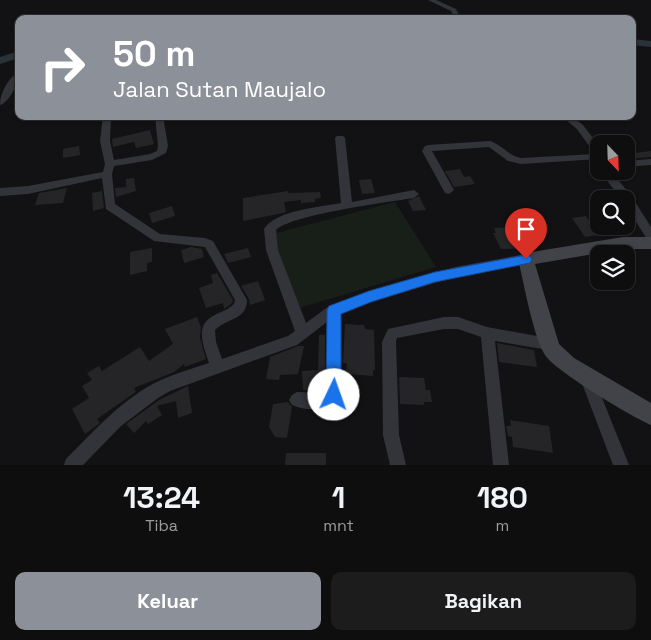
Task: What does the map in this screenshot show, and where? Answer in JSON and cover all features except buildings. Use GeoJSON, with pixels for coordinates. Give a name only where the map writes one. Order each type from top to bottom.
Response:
{"type":"FeatureCollection","features":[{"type":"Feature","properties":{"kind":"main road"},"geometry":{"type":"LineString","coordinates":[[651,242],[623,243],[526,259],[548,344],[559,357],[586,376],[651,415]]}},
{"type":"Feature","properties":{"kind":"street"},"geometry":{"type":"LineString","coordinates":[[432,0],[454,10],[456,15]]}},
{"type":"Feature","properties":{"kind":"street"},"geometry":{"type":"LineString","coordinates":[[0,103],[3,102],[15,79]]}},
{"type":"Feature","properties":{"kind":"street"},"geometry":{"type":"LineString","coordinates":[[107,120],[105,141],[109,169],[110,203],[116,211],[158,238],[205,242],[210,245],[242,304],[236,311],[215,321],[209,327],[208,334],[218,368]]}},
{"type":"Feature","properties":{"kind":"street"},"geometry":{"type":"LineString","coordinates":[[0,192],[28,190],[152,157],[161,152],[163,146],[160,120]]}},
{"type":"Feature","properties":{"kind":"street"},"geometry":{"type":"LineString","coordinates":[[570,120],[580,127],[590,144]]}},
{"type":"Feature","properties":{"kind":"street"},"geometry":{"type":"LineString","coordinates":[[340,138],[347,206]]}},
{"type":"Feature","properties":{"kind":"street"},"geometry":{"type":"LineString","coordinates":[[449,190],[427,151],[428,148],[490,144],[498,147],[510,159],[520,161],[590,157]]}},
{"type":"Feature","properties":{"kind":"street"},"geometry":{"type":"LineString","coordinates":[[635,163],[651,162]]}},
{"type":"Feature","properties":{"kind":"street"},"geometry":{"type":"LineString","coordinates":[[612,180],[628,200],[651,236]]}},
{"type":"Feature","properties":{"kind":"street"},"geometry":{"type":"LineString","coordinates":[[303,334],[272,250],[270,229],[283,220],[414,194]]}},
{"type":"Feature","properties":{"kind":"street"},"geometry":{"type":"LineString","coordinates":[[72,465],[111,425],[147,395],[166,385],[272,349],[303,334],[334,310],[369,297],[435,277],[526,259]]}},
{"type":"Feature","properties":{"kind":"street"},"geometry":{"type":"LineString","coordinates":[[297,400],[327,401],[334,395],[334,310]]}},
{"type":"Feature","properties":{"kind":"street"},"geometry":{"type":"LineString","coordinates":[[398,465],[391,435],[390,336],[396,332],[444,323],[458,323],[487,333],[548,344]]}},
{"type":"Feature","properties":{"kind":"street"},"geometry":{"type":"LineString","coordinates":[[487,333],[501,465]]}},
{"type":"Feature","properties":{"kind":"street"},"geometry":{"type":"LineString","coordinates":[[586,376],[620,465]]}},
{"type":"Feature","properties":{"kind":"shaded area"},"geometry":{"type":"Polygon","coordinates":[[[395,202],[436,267],[299,308],[272,234],[395,202]]]}},
{"type":"Feature","properties":{"kind":"waterway"},"geometry":{"type":"LineString","coordinates":[[636,42],[651,44]]}},
{"type":"Feature","properties":{"kind":"waterway"},"geometry":{"type":"LineString","coordinates":[[0,61],[15,55]]}},
{"type":"Feature","properties":{"kind":"route"},"geometry":{"type":"LineString","coordinates":[[334,395],[334,310],[435,277],[526,259]]}}]}
